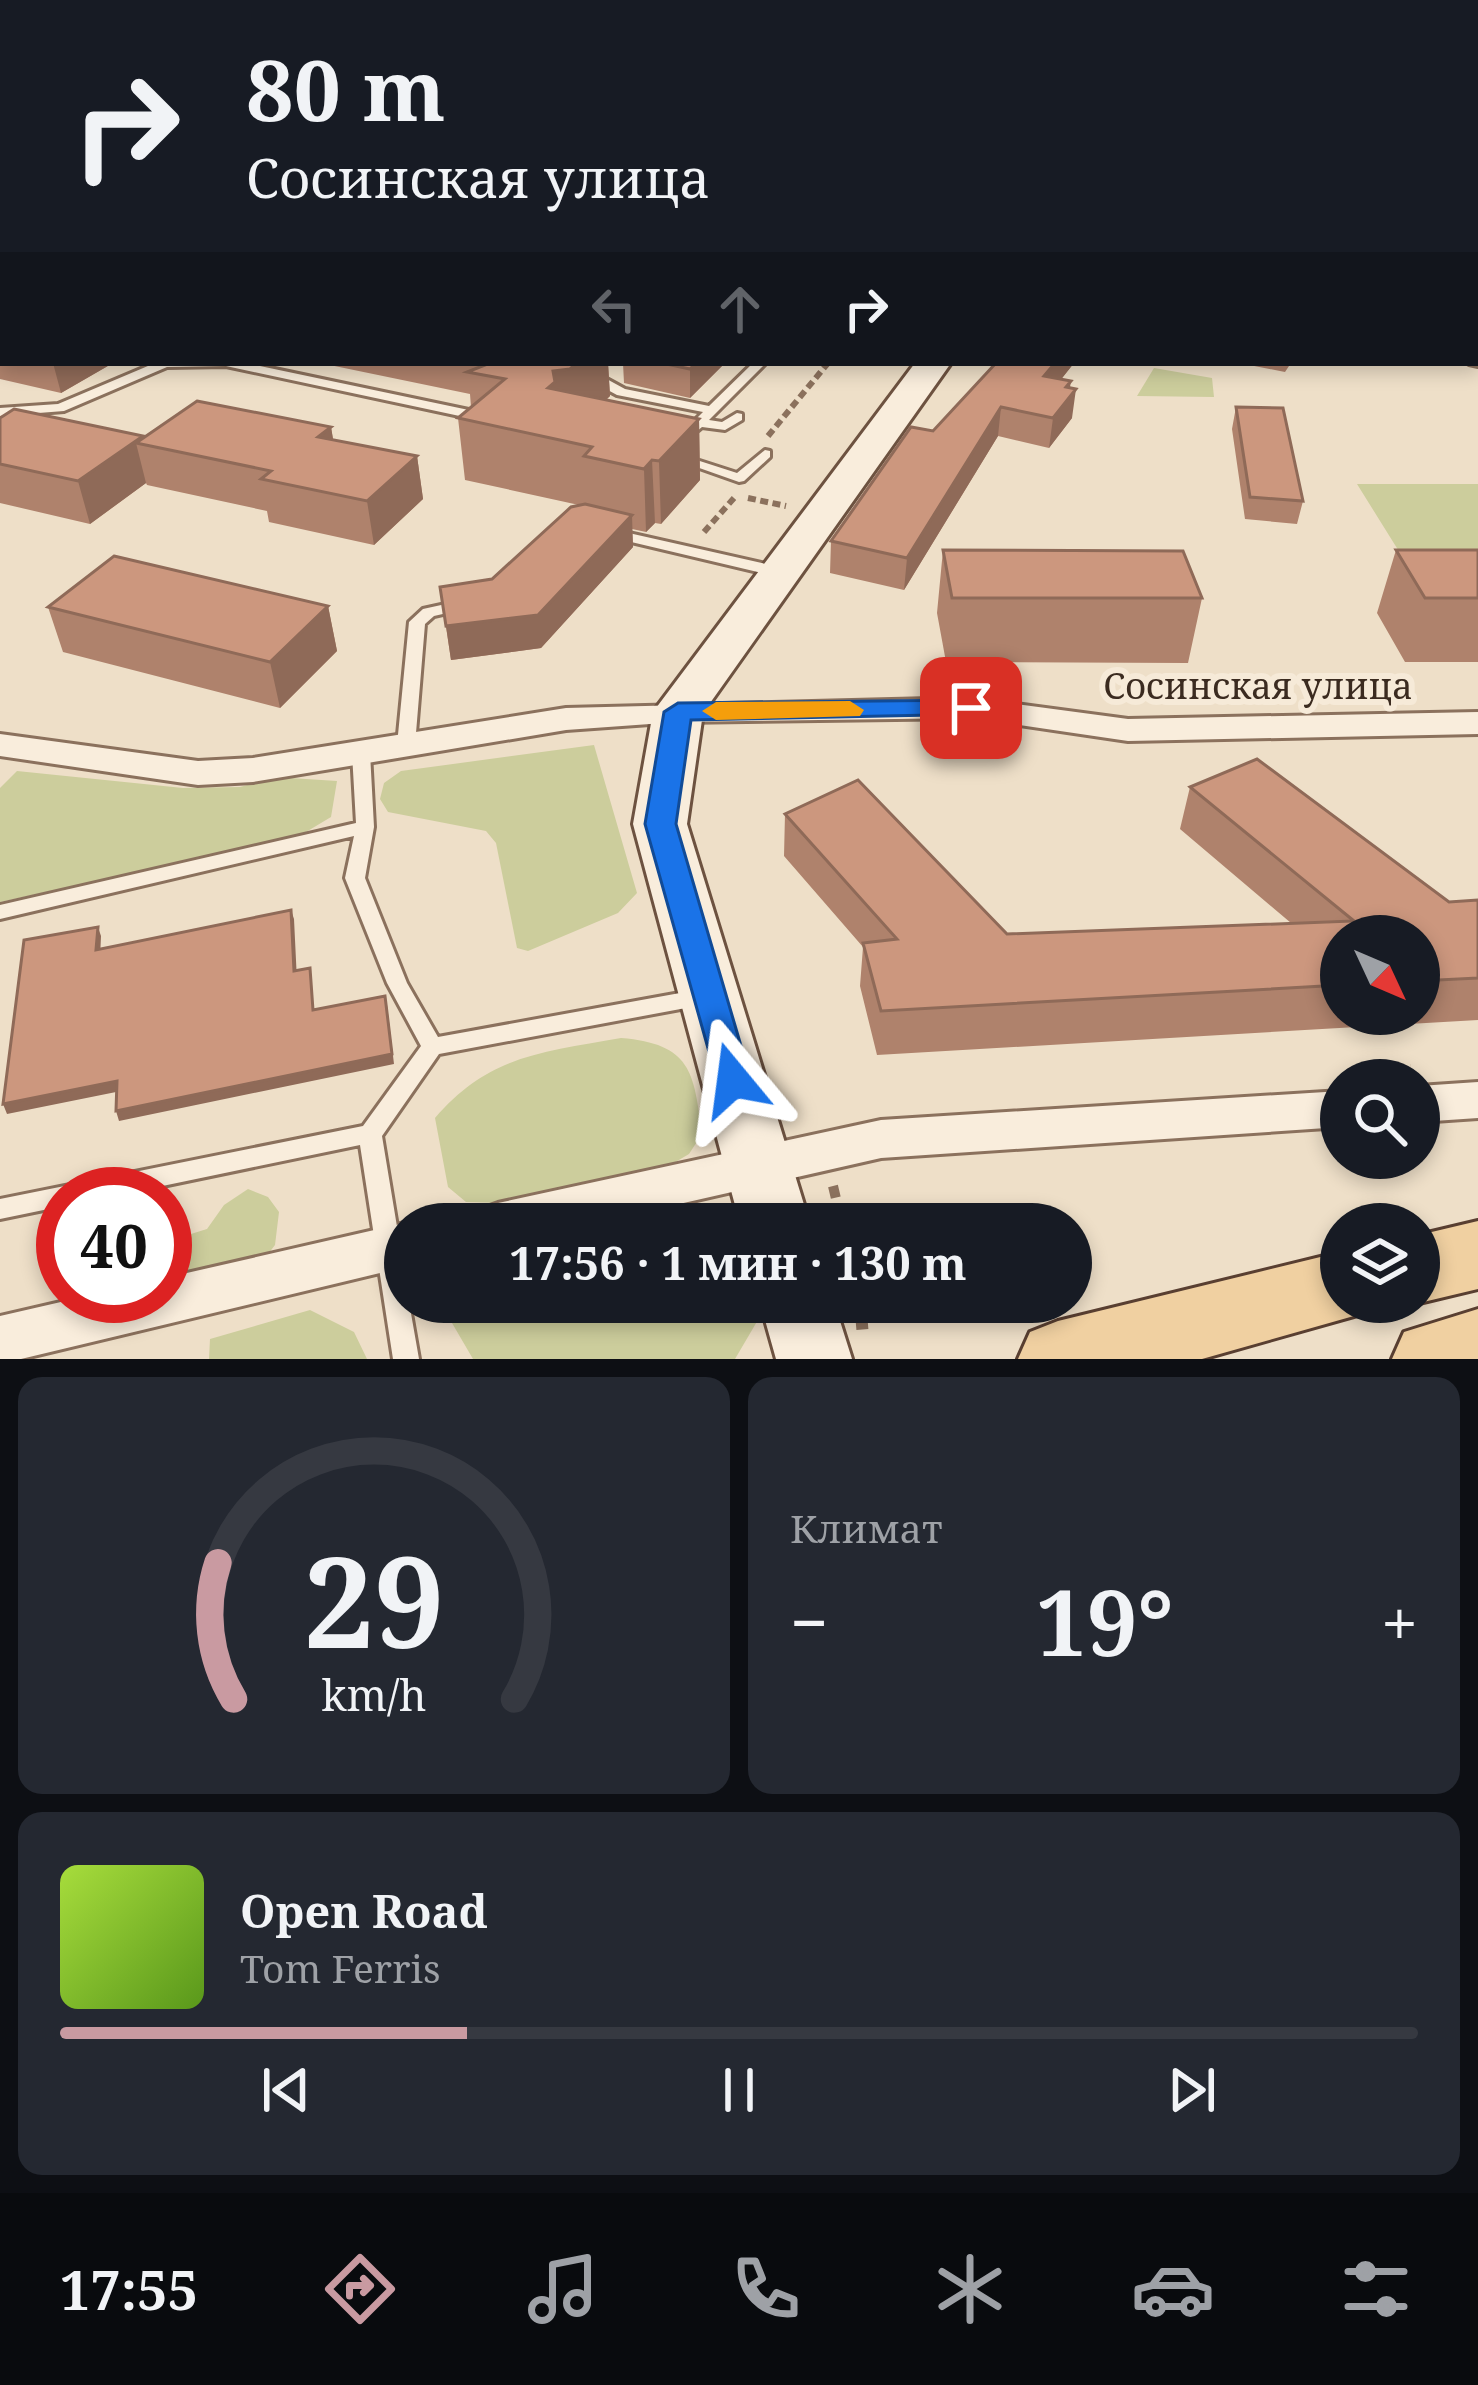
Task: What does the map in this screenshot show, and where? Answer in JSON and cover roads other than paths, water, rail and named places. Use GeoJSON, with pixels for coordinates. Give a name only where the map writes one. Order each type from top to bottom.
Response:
{"type":"FeatureCollection","features":[{"type":"Feature","properties":{"kind":"main road"},"geometry":{"type":"LineString","coordinates":[[1440,1264],[1478,1256]]}},
{"type":"Feature","properties":{"kind":"main road"},"geometry":{"type":"LineString","coordinates":[[1058,1359],[1320,1292]]}},
{"type":"Feature","properties":{"kind":"main road"},"geometry":{"type":"LineString","coordinates":[[1432,1359],[1478,1346]]}},
{"type":"Feature","properties":{"kind":"street"},"geometry":{"type":"LineString","coordinates":[[769,1203],[660,824],[678,712],[931,366]]}},
{"type":"Feature","properties":{"kind":"street","name":"Сосинская улица"},"geometry":{"type":"LineString","coordinates":[[0,746],[198,773],[361,753],[566,718],[678,712],[971,708],[1128,730],[1478,723]]}},
{"type":"Feature","properties":{"kind":"street"},"geometry":{"type":"LineString","coordinates":[[1440,1103],[1478,1100]]}},
{"type":"Feature","properties":{"kind":"street"},"geometry":{"type":"LineString","coordinates":[[591,1203],[881,1139],[1320,1110]]}},
{"type":"Feature","properties":{"kind":"street"},"geometry":{"type":"LineString","coordinates":[[0,1340],[384,1251]]}},
{"type":"Feature","properties":{"kind":"lane"},"geometry":{"type":"LineString","coordinates":[[0,412],[60,408],[158,366]]}},
{"type":"Feature","properties":{"kind":"lane"},"geometry":{"type":"LineString","coordinates":[[240,366],[489,418]]}},
{"type":"Feature","properties":{"kind":"lane"},"geometry":{"type":"LineString","coordinates":[[595,366],[607,387],[710,410]]}},
{"type":"Feature","properties":{"kind":"lane"},"geometry":{"type":"LineString","coordinates":[[757,366],[667,456],[742,478],[765,454]]}},
{"type":"Feature","properties":{"kind":"lane"},"geometry":{"type":"LineString","coordinates":[[641,414],[656,399]]}},
{"type":"Feature","properties":{"kind":"lane"},"geometry":{"type":"LineString","coordinates":[[698,423],[725,426],[737,417]]}},
{"type":"Feature","properties":{"kind":"lane"},"geometry":{"type":"LineString","coordinates":[[587,527],[780,572]]}},
{"type":"Feature","properties":{"kind":"lane"},"geometry":{"type":"LineString","coordinates":[[406,746],[417,622],[429,612],[486,598]]}},
{"type":"Feature","properties":{"kind":"lane"},"geometry":{"type":"LineString","coordinates":[[361,753],[365,827],[355,878],[397,983],[432,1047]]}},
{"type":"Feature","properties":{"kind":"lane"},"geometry":{"type":"LineString","coordinates":[[0,912],[365,827]]}},
{"type":"Feature","properties":{"kind":"lane"},"geometry":{"type":"LineString","coordinates":[[192,1170],[370,1134],[432,1047],[708,996]]}},
{"type":"Feature","properties":{"kind":"lane"},"geometry":{"type":"LineString","coordinates":[[370,1134],[385,1203]]}},
{"type":"Feature","properties":{"kind":"lane"},"geometry":{"type":"LineString","coordinates":[[0,1209],[36,1202]]}},
{"type":"Feature","properties":{"kind":"lane"},"geometry":{"type":"LineString","coordinates":[[402,1323],[406,1359]]}}]}
